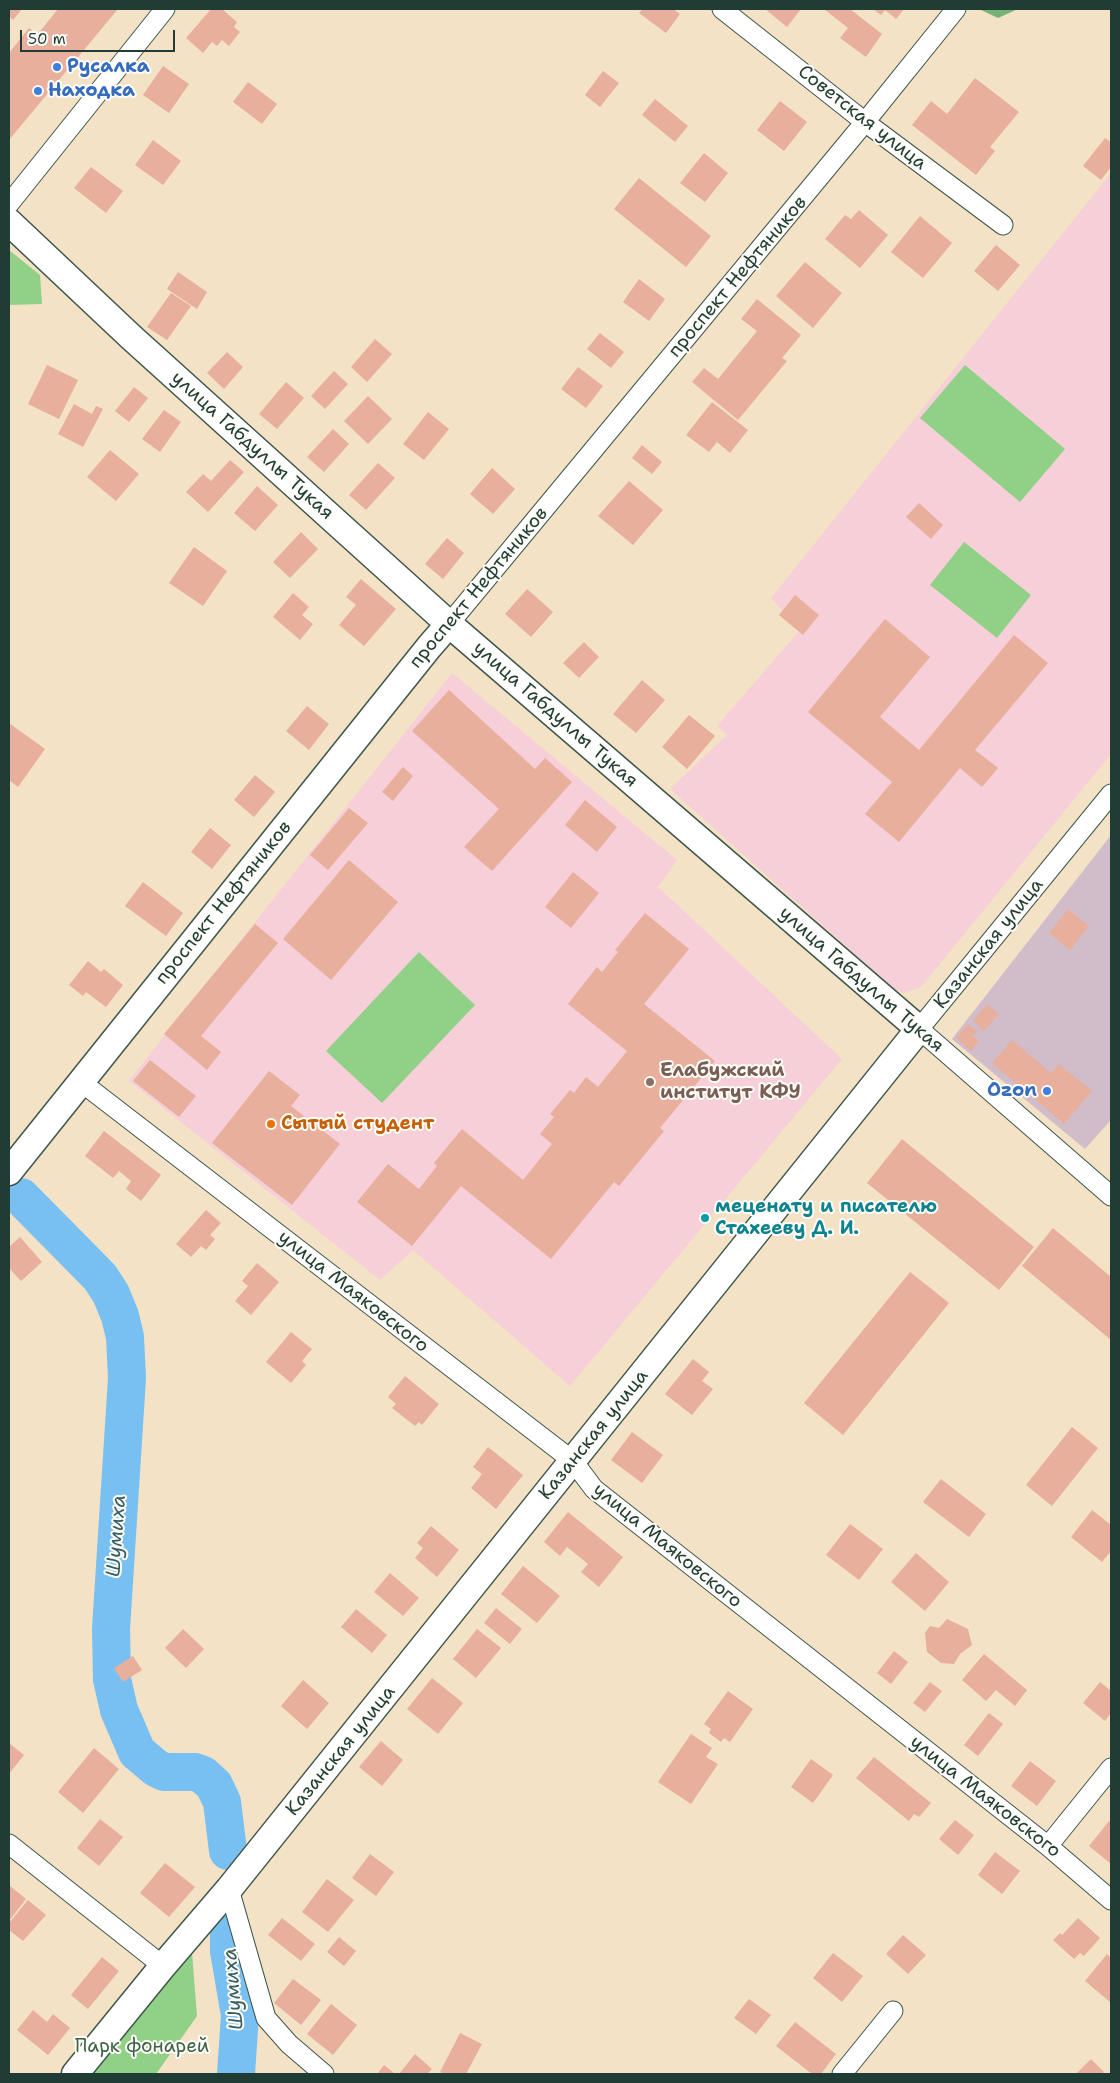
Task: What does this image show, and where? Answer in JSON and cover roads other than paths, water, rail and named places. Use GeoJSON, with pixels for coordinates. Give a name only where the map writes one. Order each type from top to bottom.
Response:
{"type":"FeatureCollection","features":[{"type":"Feature","properties":{"kind":"street"},"geometry":{"type":"LineString","coordinates":[[9,204],[166,9]]}},
{"type":"Feature","properties":{"kind":"street","name":"Советская улица"},"geometry":{"type":"LineString","coordinates":[[722,9],[865,122],[1003,226]]}},
{"type":"Feature","properties":{"kind":"street","name":"проспект Нефтяников"},"geometry":{"type":"LineString","coordinates":[[9,1172],[429,647],[865,122],[956,9]]}},
{"type":"Feature","properties":{"kind":"street","name":"улица Габдуллы Тукая"},"geometry":{"type":"LineString","coordinates":[[9,222],[131,337],[449,624],[1111,1196]]}},
{"type":"Feature","properties":{"kind":"street","name":"Казанская улица"},"geometry":{"type":"LineString","coordinates":[[75,2074],[229,1889],[919,1029],[1111,794]]}},
{"type":"Feature","properties":{"kind":"street","name":"улица Маяковского"},"geometry":{"type":"LineString","coordinates":[[81,1082],[573,1461],[594,1489],[1048,1846],[1111,1900]]}},
{"type":"Feature","properties":{"kind":"street"},"geometry":{"type":"LineString","coordinates":[[1048,1846],[1111,1768]]}},
{"type":"Feature","properties":{"kind":"street"},"geometry":{"type":"LineString","coordinates":[[9,1844],[163,1966]]}},
{"type":"Feature","properties":{"kind":"street"},"geometry":{"type":"LineString","coordinates":[[229,1889],[266,2018],[289,2044],[324,2074]]}},
{"type":"Feature","properties":{"kind":"street"},"geometry":{"type":"LineString","coordinates":[[842,2074],[893,2011]]}},
{"type":"Feature","properties":{"kind":"waterway","name":"Шумиха"},"geometry":{"type":"LineString","coordinates":[[21,1197],[100,1277],[111,1294],[120,1316],[125,1337],[127,1378],[111,1629],[112,1679],[119,1710],[137,1752],[156,1768],[164,1772],[195,1772],[203,1775],[214,1785],[222,1802],[228,1851]]}},
{"type":"Feature","properties":{"kind":"waterway","name":"Шумиха"},"geometry":{"type":"LineString","coordinates":[[229,1934],[229,1951],[240,2015],[236,2074]]}},
{"type":"Feature","properties":{"kind":"place","name":"Русалка"},"geometry":{"type":"Point","coordinates":[57,67]}},
{"type":"Feature","properties":{"kind":"place","name":"Находка"},"geometry":{"type":"Point","coordinates":[38,91]}},
{"type":"Feature","properties":{"kind":"place","name":"Елабужский институт КФУ"},"geometry":{"type":"Point","coordinates":[650,1082]}},
{"type":"Feature","properties":{"kind":"place","name":"Ozon"},"geometry":{"type":"Point","coordinates":[1047,1091]}},
{"type":"Feature","properties":{"kind":"place","name":"Сытый студент"},"geometry":{"type":"Point","coordinates":[271,1124]}},
{"type":"Feature","properties":{"kind":"place","name":"меценату и писателю Стахееву Д. И."},"geometry":{"type":"Point","coordinates":[705,1218]}},
{"type":"Feature","properties":{"kind":"park label","name":"Парк фонарей"},"geometry":{"type":"Point","coordinates":[142,2047]}}]}
